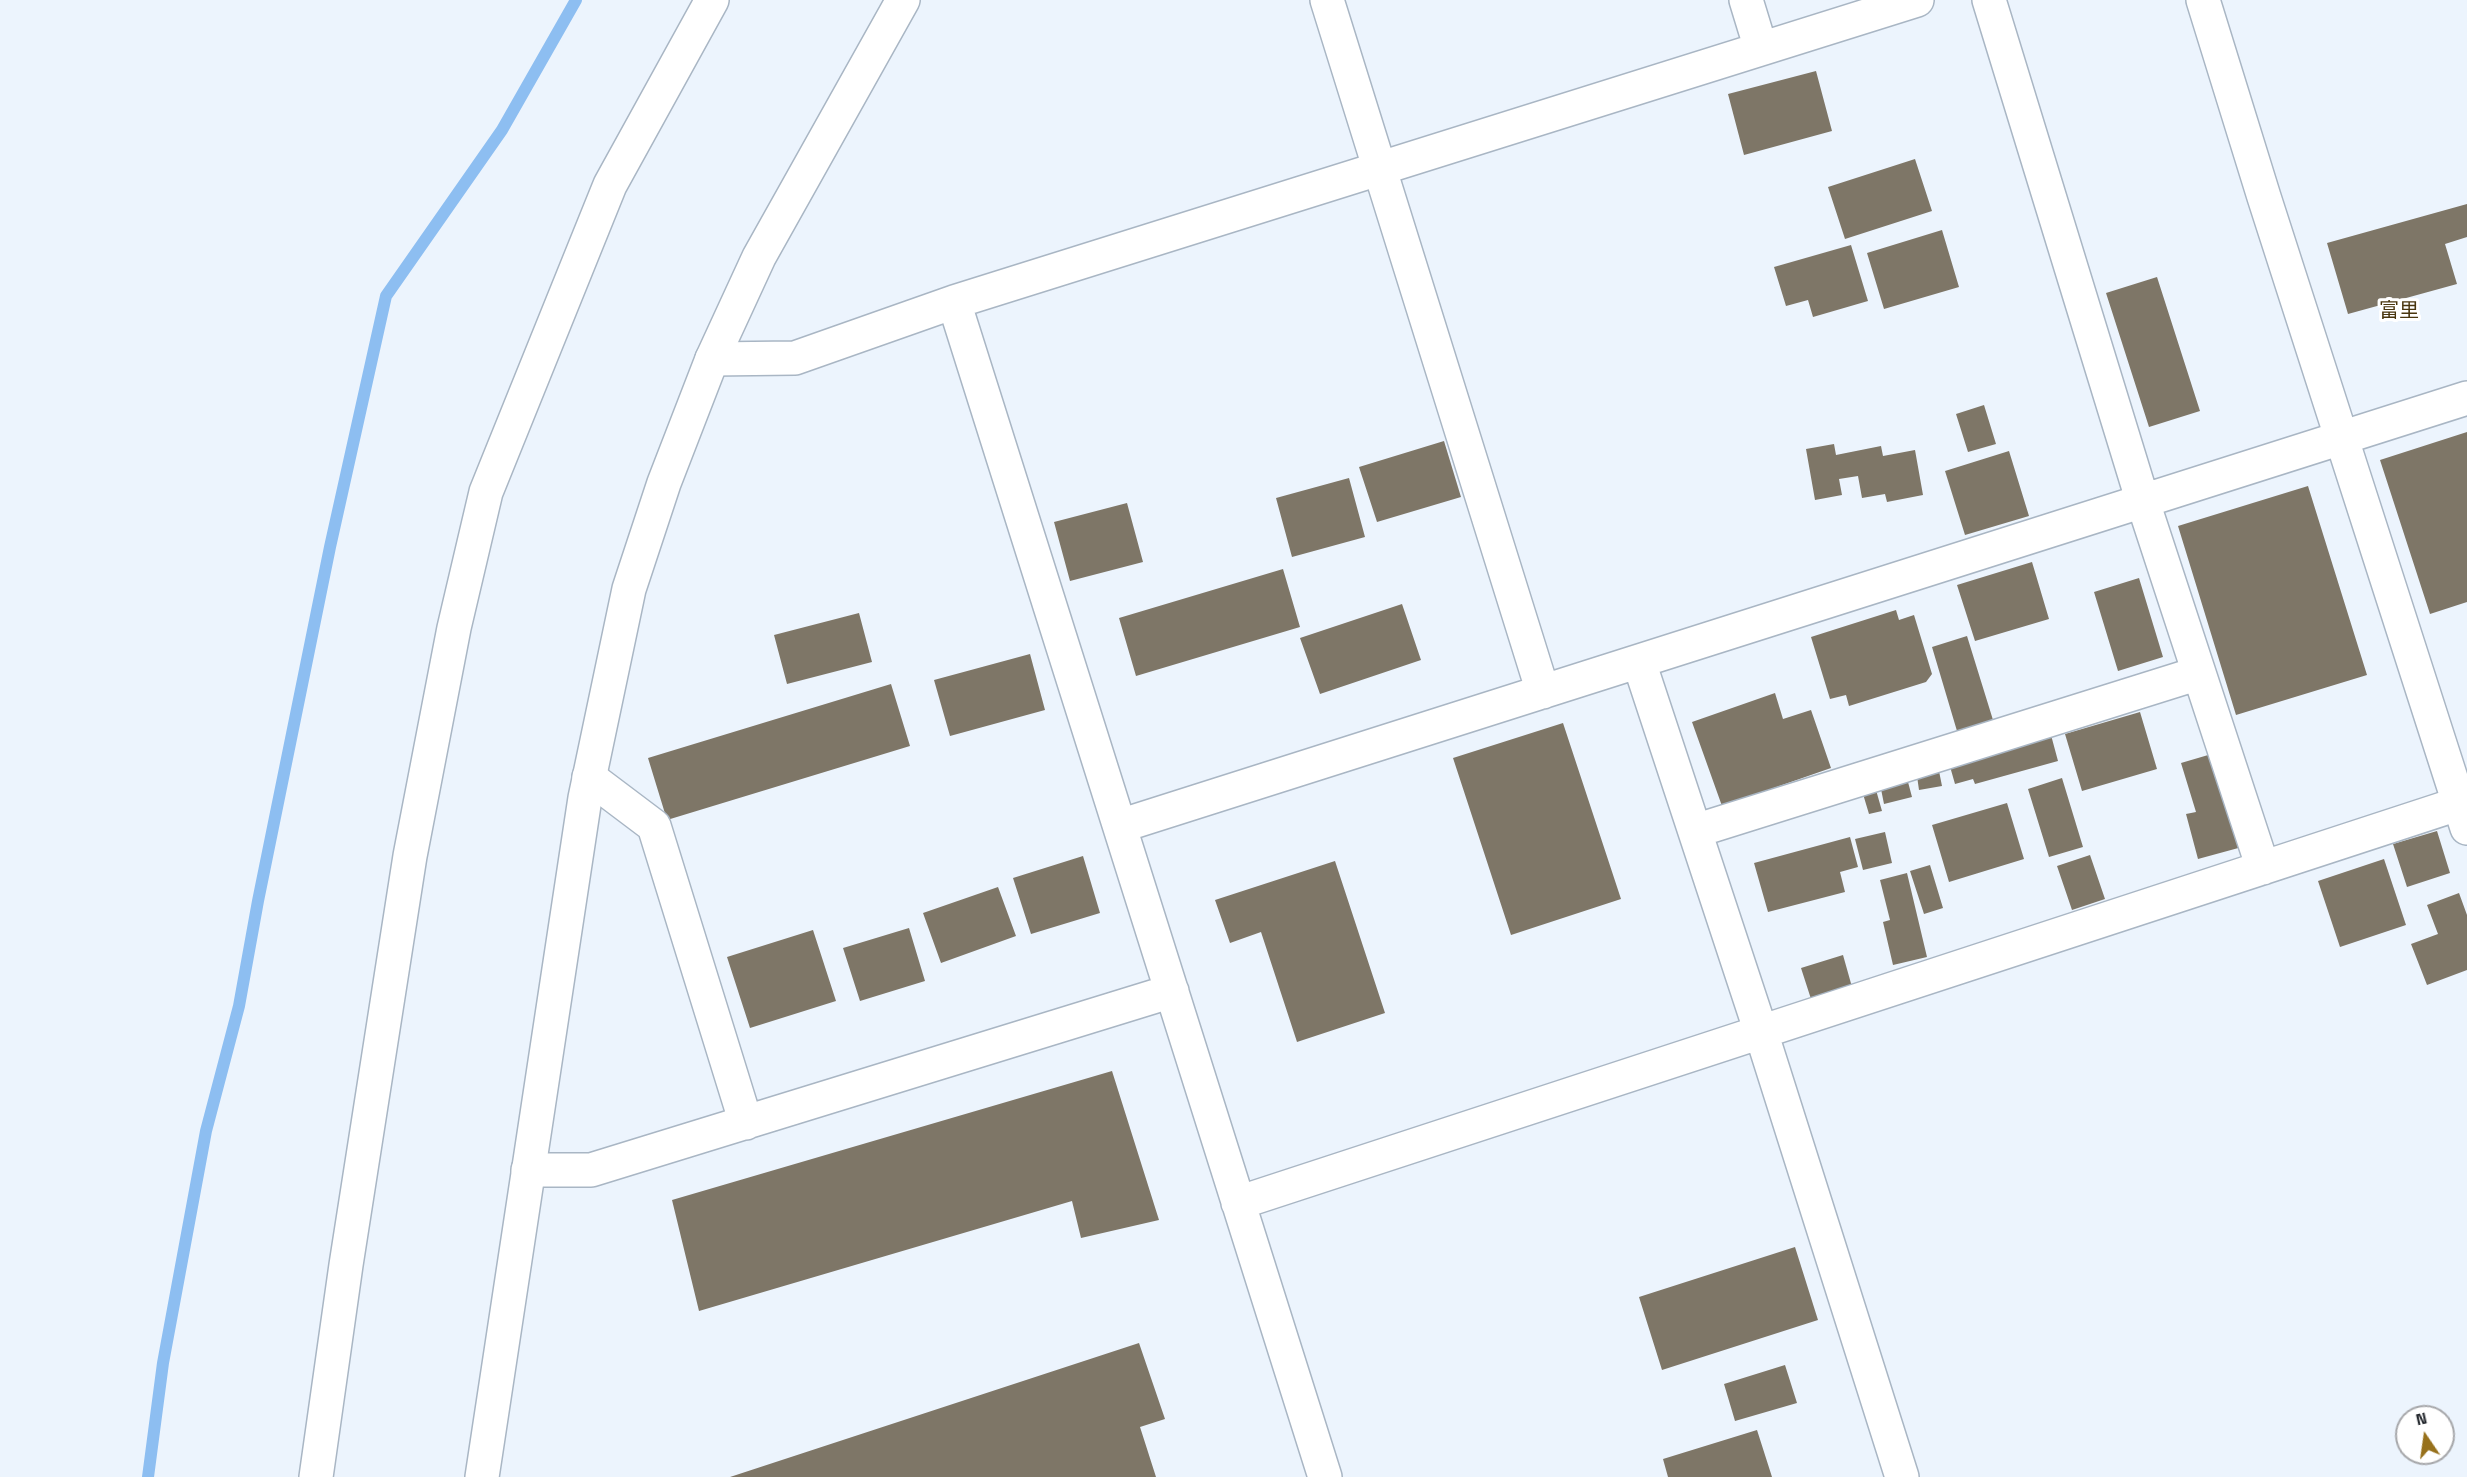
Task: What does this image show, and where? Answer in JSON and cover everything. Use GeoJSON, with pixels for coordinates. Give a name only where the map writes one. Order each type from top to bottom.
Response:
{"type":"FeatureCollection","features":[{"type":"Feature","properties":{"kind":"street"},"geometry":{"type":"LineString","coordinates":[[316,1477],[346,1265],[410,856],[454,628],[486,492],[610,185],[712,0]]}},
{"type":"Feature","properties":{"kind":"street"},"geometry":{"type":"LineString","coordinates":[[482,1477],[589,777],[630,589],[664,483],[712,359],[759,257],[903,0]]}},
{"type":"Feature","properties":{"kind":"street"},"geometry":{"type":"LineString","coordinates":[[1326,0],[1543,693]]}},
{"type":"Feature","properties":{"kind":"street"},"geometry":{"type":"LineString","coordinates":[[1746,0],[1761,49]]}},
{"type":"Feature","properties":{"kind":"street"},"geometry":{"type":"LineString","coordinates":[[712,359],[795,358],[954,302],[1917,0]]}},
{"type":"Feature","properties":{"kind":"street"},"geometry":{"type":"LineString","coordinates":[[1989,0],[2143,502],[2263,868]]}},
{"type":"Feature","properties":{"kind":"street"},"geometry":{"type":"LineString","coordinates":[[1238,1203],[2263,868],[2464,811],[2264,197],[2203,0]]}},
{"type":"Feature","properties":{"kind":"street"},"geometry":{"type":"LineString","coordinates":[[954,302],[1325,1477]]}},
{"type":"Feature","properties":{"kind":"street"},"geometry":{"type":"LineString","coordinates":[[1120,826],[2467,398]]}},
{"type":"Feature","properties":{"kind":"street"},"geometry":{"type":"LineString","coordinates":[[1639,662],[1761,1032],[1902,1477]]}},
{"type":"Feature","properties":{"kind":"street"},"geometry":{"type":"LineString","coordinates":[[1695,831],[2199,673]]}},
{"type":"Feature","properties":{"kind":"street"},"geometry":{"type":"LineString","coordinates":[[589,777],[654,826],[746,1123]]}},
{"type":"Feature","properties":{"kind":"street"},"geometry":{"type":"LineString","coordinates":[[528,1170],[591,1170],[1172,992]]}},
{"type":"Feature","properties":{"kind":"building"},"geometry":{"type":"Polygon","coordinates":[[[1816,71],[1832,131],[1744,155],[1728,94],[1816,71]]]}},
{"type":"Feature","properties":{"kind":"building"},"geometry":{"type":"Polygon","coordinates":[[[1915,159],[1932,211],[1845,239],[1828,187],[1915,159]]]}},
{"type":"Feature","properties":{"kind":"building"},"geometry":{"type":"Polygon","coordinates":[[[2467,204],[2467,237],[2445,244],[2457,284],[2348,314],[2327,243],[2467,204]]]}},
{"type":"Feature","properties":{"kind":"building"},"geometry":{"type":"Polygon","coordinates":[[[1942,230],[1959,287],[1884,309],[1867,253],[1942,230]]]}},
{"type":"Feature","properties":{"kind":"building"},"geometry":{"type":"Polygon","coordinates":[[[1851,245],[1868,301],[1813,317],[1808,300],[1786,306],[1774,267],[1851,245]]]}},
{"type":"Feature","properties":{"kind":"building"},"geometry":{"type":"Polygon","coordinates":[[[2157,277],[2200,411],[2149,427],[2106,293],[2157,277]]]}},
{"type":"Feature","properties":{"kind":"building"},"geometry":{"type":"Polygon","coordinates":[[[1984,405],[1996,444],[1968,452],[1956,414],[1984,405]]]}},
{"type":"Feature","properties":{"kind":"building"},"geometry":{"type":"Polygon","coordinates":[[[2467,432],[2467,602],[2430,614],[2380,460],[2467,432]]]}},
{"type":"Feature","properties":{"kind":"building"},"geometry":{"type":"Polygon","coordinates":[[[1444,441],[1461,497],[1377,522],[1359,467],[1444,441]]]}},
{"type":"Feature","properties":{"kind":"building"},"geometry":{"type":"Polygon","coordinates":[[[1834,444],[1836,455],[1881,446],[1883,456],[1915,450],[1923,495],[1887,502],[1885,494],[1862,498],[1858,476],[1839,479],[1842,495],[1815,500],[1806,449],[1834,444]]]}},
{"type":"Feature","properties":{"kind":"building"},"geometry":{"type":"Polygon","coordinates":[[[2009,451],[2029,516],[1965,535],[1945,471],[2009,451]]]}},
{"type":"Feature","properties":{"kind":"building"},"geometry":{"type":"Polygon","coordinates":[[[1349,478],[1365,537],[1292,557],[1276,498],[1349,478]]]}},
{"type":"Feature","properties":{"kind":"building"},"geometry":{"type":"Polygon","coordinates":[[[2308,486],[2367,675],[2236,715],[2178,526],[2308,486]]]}},
{"type":"Feature","properties":{"kind":"building"},"geometry":{"type":"Polygon","coordinates":[[[1127,503],[1143,562],[1070,581],[1054,522],[1127,503]]]}},
{"type":"Feature","properties":{"kind":"building"},"geometry":{"type":"Polygon","coordinates":[[[2032,562],[2049,619],[1975,641],[1957,585],[2032,562]]]}},
{"type":"Feature","properties":{"kind":"building"},"geometry":{"type":"Polygon","coordinates":[[[1283,569],[1300,627],[1136,676],[1119,618],[1283,569]]]}},
{"type":"Feature","properties":{"kind":"building"},"geometry":{"type":"Polygon","coordinates":[[[2139,578],[2163,657],[2118,671],[2094,592],[2139,578]]]}},
{"type":"Feature","properties":{"kind":"building"},"geometry":{"type":"Polygon","coordinates":[[[1402,604],[1421,660],[1320,694],[1300,638],[1402,604]]]}},
{"type":"Feature","properties":{"kind":"building"},"geometry":{"type":"Polygon","coordinates":[[[1896,610],[1899,620],[1914,615],[1932,674],[1926,682],[1849,706],[1846,695],[1830,699],[1811,637],[1896,610]]]}},
{"type":"Feature","properties":{"kind":"building"},"geometry":{"type":"Polygon","coordinates":[[[859,613],[872,662],[787,684],[774,635],[859,613]]]}},
{"type":"Feature","properties":{"kind":"building"},"geometry":{"type":"Polygon","coordinates":[[[1967,636],[1993,720],[1957,731],[1932,647],[1967,636]]]}},
{"type":"Feature","properties":{"kind":"building"},"geometry":{"type":"Polygon","coordinates":[[[1030,654],[1045,710],[950,736],[934,680],[1030,654]]]}},
{"type":"Feature","properties":{"kind":"building"},"geometry":{"type":"Polygon","coordinates":[[[891,684],[910,746],[667,820],[648,758],[891,684]]]}},
{"type":"Feature","properties":{"kind":"building"},"geometry":{"type":"Polygon","coordinates":[[[1775,693],[1783,719],[1811,710],[1831,768],[1722,806],[1692,722],[1775,693]]]}},
{"type":"Feature","properties":{"kind":"building"},"geometry":{"type":"Polygon","coordinates":[[[2140,712],[2157,769],[2082,791],[2065,734],[2140,712]]]}},
{"type":"Feature","properties":{"kind":"building"},"geometry":{"type":"Polygon","coordinates":[[[1563,723],[1621,899],[1511,935],[1453,758],[1563,723]]]}},
{"type":"Feature","properties":{"kind":"building"},"geometry":{"type":"Polygon","coordinates":[[[2051,735],[2058,761],[1975,784],[1973,779],[1955,784],[1949,763],[2051,735]]]}},
{"type":"Feature","properties":{"kind":"building"},"geometry":{"type":"Polygon","coordinates":[[[2215,753],[2242,847],[2198,859],[2186,814],[2196,812],[2181,763],[2215,753]]]}},
{"type":"Feature","properties":{"kind":"building"},"geometry":{"type":"Polygon","coordinates":[[[1939,771],[1942,786],[1919,790],[1917,776],[1939,771]]]}},
{"type":"Feature","properties":{"kind":"building"},"geometry":{"type":"Polygon","coordinates":[[[2062,778],[2083,847],[2049,857],[2028,789],[2062,778]]]}},
{"type":"Feature","properties":{"kind":"building"},"geometry":{"type":"Polygon","coordinates":[[[1908,782],[1912,797],[1884,804],[1881,789],[1908,782]]]}},
{"type":"Feature","properties":{"kind":"building"},"geometry":{"type":"Polygon","coordinates":[[[1876,790],[1882,811],[1869,814],[1863,794],[1876,790]]]}},
{"type":"Feature","properties":{"kind":"building"},"geometry":{"type":"Polygon","coordinates":[[[2007,803],[2024,859],[1949,882],[1932,825],[2007,803]]]}},
{"type":"Feature","properties":{"kind":"building"},"geometry":{"type":"Polygon","coordinates":[[[2437,831],[2450,873],[2407,887],[2393,844],[2437,831]]]}},
{"type":"Feature","properties":{"kind":"building"},"geometry":{"type":"Polygon","coordinates":[[[1885,832],[1892,863],[1863,870],[1855,839],[1885,832]]]}},
{"type":"Feature","properties":{"kind":"building"},"geometry":{"type":"Polygon","coordinates":[[[1850,837],[1858,867],[1840,872],[1845,892],[1768,912],[1754,863],[1850,837]]]}},
{"type":"Feature","properties":{"kind":"building"},"geometry":{"type":"Polygon","coordinates":[[[2090,855],[2105,899],[2072,910],[2057,866],[2090,855]]]}},
{"type":"Feature","properties":{"kind":"building"},"geometry":{"type":"Polygon","coordinates":[[[1083,856],[1100,913],[1031,934],[1013,878],[1083,856]]]}},
{"type":"Feature","properties":{"kind":"building"},"geometry":{"type":"Polygon","coordinates":[[[2384,859],[2406,925],[2340,947],[2318,881],[2384,859]]]}},
{"type":"Feature","properties":{"kind":"building"},"geometry":{"type":"Polygon","coordinates":[[[1335,861],[1385,1013],[1297,1042],[1261,932],[1230,943],[1215,900],[1335,861]]]}},
{"type":"Feature","properties":{"kind":"building"},"geometry":{"type":"Polygon","coordinates":[[[1930,865],[1943,908],[1924,914],[1910,871],[1930,865]]]}},
{"type":"Feature","properties":{"kind":"building"},"geometry":{"type":"Polygon","coordinates":[[[1907,873],[1927,957],[1893,965],[1883,922],[1890,920],[1880,880],[1907,873]]]}},
{"type":"Feature","properties":{"kind":"building"},"geometry":{"type":"Polygon","coordinates":[[[998,887],[1016,936],[941,963],[923,913],[998,887]]]}},
{"type":"Feature","properties":{"kind":"building"},"geometry":{"type":"Polygon","coordinates":[[[2459,893],[2467,915],[2467,970],[2427,985],[2411,944],[2438,934],[2427,905],[2459,893]]]}},
{"type":"Feature","properties":{"kind":"building"},"geometry":{"type":"Polygon","coordinates":[[[909,928],[925,981],[860,1001],[843,948],[909,928]]]}},
{"type":"Feature","properties":{"kind":"building"},"geometry":{"type":"Polygon","coordinates":[[[813,930],[836,1001],[750,1028],[727,957],[813,930]]]}},
{"type":"Feature","properties":{"kind":"building"},"geometry":{"type":"Polygon","coordinates":[[[1843,955],[1852,987],[1811,999],[1801,968],[1843,955]]]}},
{"type":"Feature","properties":{"kind":"building"},"geometry":{"type":"Polygon","coordinates":[[[1112,1071],[1159,1220],[1081,1238],[1072,1201],[699,1311],[672,1200],[1112,1071]]]}},
{"type":"Feature","properties":{"kind":"building"},"geometry":{"type":"Polygon","coordinates":[[[1795,1247],[1818,1320],[1662,1370],[1639,1297],[1795,1247]]]}},
{"type":"Feature","properties":{"kind":"building"},"geometry":{"type":"Polygon","coordinates":[[[1139,1343],[1165,1419],[1140,1427],[1156,1477],[730,1477],[1139,1343]]]}},
{"type":"Feature","properties":{"kind":"building"},"geometry":{"type":"Polygon","coordinates":[[[1785,1365],[1797,1403],[1735,1421],[1724,1384],[1785,1365]]]}},
{"type":"Feature","properties":{"kind":"building"},"geometry":{"type":"Polygon","coordinates":[[[1757,1430],[1772,1477],[1668,1477],[1663,1459],[1757,1430]]]}},
{"type":"Feature","properties":{"kind":"waterway"},"geometry":{"type":"LineString","coordinates":[[148,1477],[163,1363],[206,1131],[239,1006],[330,547],[386,296],[502,130],[576,0]]}},
{"type":"Feature","properties":{"kind":"district","name":"富里"},"geometry":{"type":"Point","coordinates":[2399,312]}}]}
